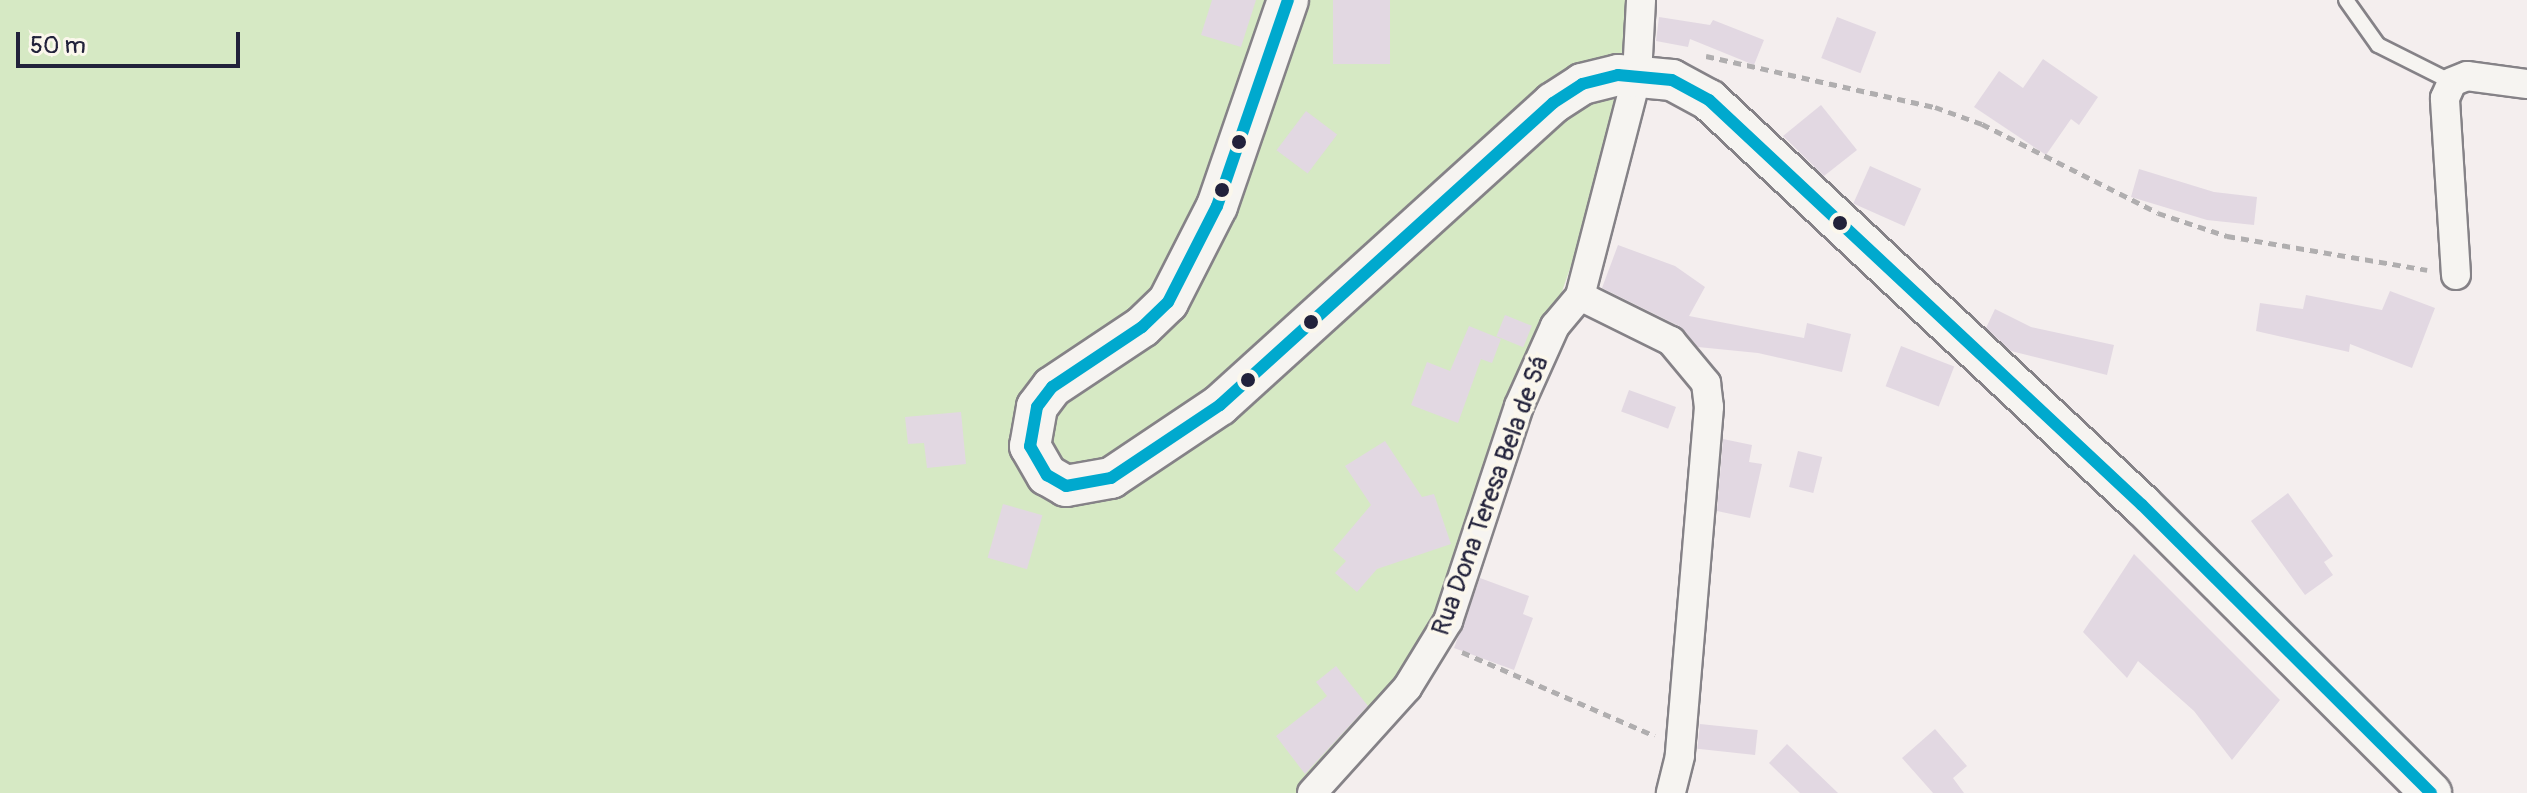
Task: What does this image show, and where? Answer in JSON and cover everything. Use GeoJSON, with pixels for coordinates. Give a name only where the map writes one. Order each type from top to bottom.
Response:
{"type":"FeatureCollection","features":[{"type":"Feature","properties":{"kind":"main road"},"geometry":{"type":"LineString","coordinates":[[1288,0],[1217,206],[1168,302],[1142,327],[1052,387],[1037,407],[1030,446],[1047,475],[1066,486],[1087,486],[1138,464],[1220,405],[1553,103],[1582,84],[1637,75],[1672,80],[1709,100],[2142,505],[2431,793]]}},
{"type":"Feature","properties":{"kind":"street","name":"Rua Dona Teresa Bela de Sá"},"geometry":{"type":"LineString","coordinates":[[1312,793],[1407,688],[1437,642],[1519,406],[1555,326],[1580,296],[1637,75],[1641,0]]}},
{"type":"Feature","properties":{"kind":"street"},"geometry":{"type":"LineString","coordinates":[[2456,275],[2445,121],[2452,82],[2485,74],[2527,84]]}},
{"type":"Feature","properties":{"kind":"street"},"geometry":{"type":"LineString","coordinates":[[1580,296],[1671,341],[1706,383],[1709,407],[1681,748],[1671,793]]}},
{"type":"Feature","properties":{"kind":"lane"},"geometry":{"type":"LineString","coordinates":[[2346,0],[2378,45],[2452,82]]}},
{"type":"Feature","properties":{"kind":"path"},"geometry":{"type":"LineString","coordinates":[[1703,56],[1935,107],[2158,213],[2227,236],[2456,275]]}},
{"type":"Feature","properties":{"kind":"path"},"geometry":{"type":"LineString","coordinates":[[1437,642],[1547,685],[1681,748]]}},
{"type":"Feature","properties":{"kind":"green space"},"geometry":{"type":"Polygon","coordinates":[[[0,0],[1636,0],[1637,75],[1448,621],[1328,793],[0,793],[0,0]]]}},
{"type":"Feature","properties":{"kind":"building"},"geometry":{"type":"Polygon","coordinates":[[[1212,0],[1256,0],[1241,47],[1201,35],[1212,0]]]}},
{"type":"Feature","properties":{"kind":"building"},"geometry":{"type":"Polygon","coordinates":[[[1333,0],[1390,0],[1390,64],[1333,64],[1333,0]]]}},
{"type":"Feature","properties":{"kind":"building"},"geometry":{"type":"Polygon","coordinates":[[[1659,17],[1710,25],[1713,20],[1764,40],[1754,65],[1690,39],[1688,47],[1656,41],[1659,17]]]}},
{"type":"Feature","properties":{"kind":"building"},"geometry":{"type":"Polygon","coordinates":[[[1837,17],[1876,32],[1860,73],[1821,58],[1837,17]]]}},
{"type":"Feature","properties":{"kind":"building"},"geometry":{"type":"Polygon","coordinates":[[[2043,59],[2098,97],[2079,125],[2071,119],[2046,155],[1974,107],[1999,71],[2023,88],[2043,59]]]}},
{"type":"Feature","properties":{"kind":"building"},"geometry":{"type":"Polygon","coordinates":[[[1821,105],[1857,150],[1824,176],[1783,136],[1821,105]]]}},
{"type":"Feature","properties":{"kind":"building"},"geometry":{"type":"Polygon","coordinates":[[[1306,111],[1337,134],[1308,174],[1277,150],[1306,111]]]}},
{"type":"Feature","properties":{"kind":"building"},"geometry":{"type":"Polygon","coordinates":[[[1870,166],[1921,189],[1904,226],[1853,203],[1870,166]]]}},
{"type":"Feature","properties":{"kind":"building"},"geometry":{"type":"Polygon","coordinates":[[[2139,169],[2214,192],[2257,197],[2254,225],[2207,220],[2131,197],[2139,169]]]}},
{"type":"Feature","properties":{"kind":"building"},"geometry":{"type":"Polygon","coordinates":[[[1618,245],[1675,266],[1705,287],[1689,316],[1804,338],[1807,323],[1851,334],[1842,372],[1758,353],[1698,347],[1679,326],[1602,288],[1618,245]]]}},
{"type":"Feature","properties":{"kind":"building"},"geometry":{"type":"Polygon","coordinates":[[[2390,291],[2435,308],[2412,368],[2350,344],[2349,352],[2256,331],[2260,303],[2303,309],[2306,295],[2382,310],[2390,291]]]}},
{"type":"Feature","properties":{"kind":"building"},"geometry":{"type":"Polygon","coordinates":[[[1995,309],[2031,327],[2114,345],[2107,375],[2011,351],[1986,328],[1995,309]]]}},
{"type":"Feature","properties":{"kind":"building"},"geometry":{"type":"Polygon","coordinates":[[[1505,315],[1532,326],[1523,347],[1496,336],[1505,315]]]}},
{"type":"Feature","properties":{"kind":"building"},"geometry":{"type":"Polygon","coordinates":[[[1469,326],[1501,339],[1492,363],[1481,359],[1458,423],[1411,405],[1427,362],[1450,371],[1469,326]]]}},
{"type":"Feature","properties":{"kind":"building"},"geometry":{"type":"Polygon","coordinates":[[[1901,346],[1954,366],[1939,407],[1886,386],[1901,346]]]}},
{"type":"Feature","properties":{"kind":"building"},"geometry":{"type":"Polygon","coordinates":[[[1629,390],[1676,407],[1668,429],[1621,412],[1629,390]]]}},
{"type":"Feature","properties":{"kind":"building"},"geometry":{"type":"Polygon","coordinates":[[[961,412],[966,464],[927,468],[924,443],[908,444],[905,417],[961,412]]]}},
{"type":"Feature","properties":{"kind":"building"},"geometry":{"type":"Polygon","coordinates":[[[1723,439],[1752,445],[1749,462],[1762,464],[1750,518],[1717,511],[1723,439]]]}},
{"type":"Feature","properties":{"kind":"building"},"geometry":{"type":"Polygon","coordinates":[[[1385,441],[1422,497],[1434,494],[1451,544],[1377,569],[1357,592],[1335,573],[1346,561],[1333,550],[1371,505],[1345,466],[1385,441]]]}},
{"type":"Feature","properties":{"kind":"building"},"geometry":{"type":"Polygon","coordinates":[[[1798,451],[1822,457],[1813,493],[1789,487],[1798,451]]]}},
{"type":"Feature","properties":{"kind":"building"},"geometry":{"type":"Polygon","coordinates":[[[2288,493],[2333,556],[2324,562],[2333,575],[2305,595],[2251,521],[2288,493]]]}},
{"type":"Feature","properties":{"kind":"building"},"geometry":{"type":"Polygon","coordinates":[[[1003,504],[1042,515],[1027,569],[988,558],[1003,504]]]}},
{"type":"Feature","properties":{"kind":"building"},"geometry":{"type":"Polygon","coordinates":[[[2134,554],[2280,700],[2232,760],[2194,711],[2138,661],[2127,678],[2083,632],[2134,554]]]}},
{"type":"Feature","properties":{"kind":"building"},"geometry":{"type":"Polygon","coordinates":[[[1480,578],[1529,596],[1523,614],[1533,618],[1514,670],[1454,648],[1480,578]]]}},
{"type":"Feature","properties":{"kind":"building"},"geometry":{"type":"Polygon","coordinates":[[[1336,666],[1368,706],[1305,774],[1276,736],[1327,696],[1316,682],[1336,666]]]}},
{"type":"Feature","properties":{"kind":"building"},"geometry":{"type":"Polygon","coordinates":[[[1700,724],[1758,730],[1755,755],[1697,749],[1700,724]]]}},
{"type":"Feature","properties":{"kind":"building"},"geometry":{"type":"Polygon","coordinates":[[[1935,729],[1967,766],[1953,778],[1964,793],[1933,793],[1902,758],[1935,729]]]}},
{"type":"Feature","properties":{"kind":"building"},"geometry":{"type":"Polygon","coordinates":[[[1787,744],[1838,793],[1800,793],[1769,763],[1787,744]]]}},
{"type":"Feature","properties":{"kind":"transit line"},"geometry":{"type":"LineString","coordinates":[[1288,0],[1217,206],[1168,302],[1142,327],[1052,387],[1037,407],[1030,446],[1047,475],[1066,486],[1111,478],[1220,405],[1553,103],[1582,84],[1618,75],[1672,80],[1709,100],[2142,505],[2431,793]]}}]}
